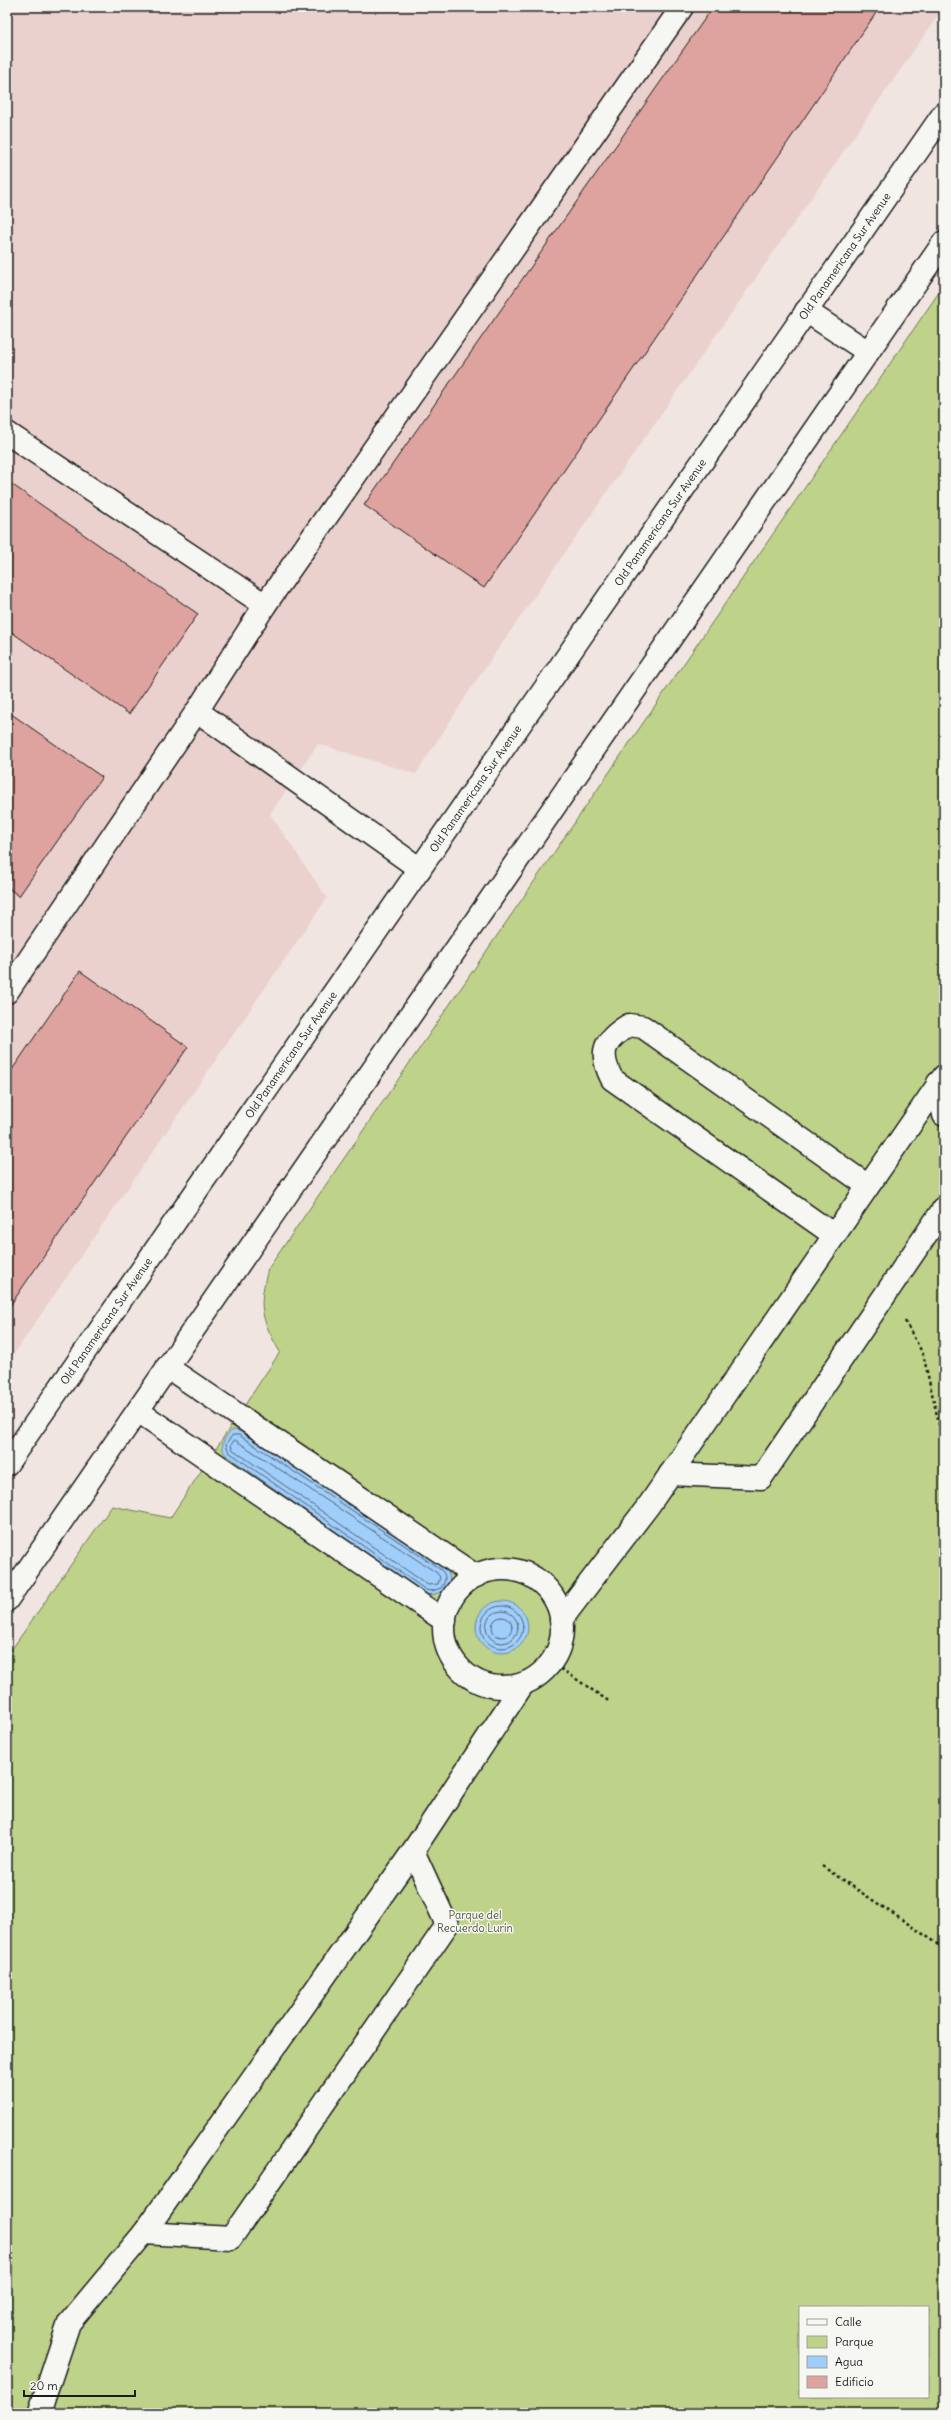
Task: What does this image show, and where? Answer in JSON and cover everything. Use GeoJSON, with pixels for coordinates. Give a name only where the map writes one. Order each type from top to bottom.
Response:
{"type":"FeatureCollection","features":[{"type":"Feature","properties":{"kind":"main road"},"geometry":{"type":"LineString","coordinates":[[7,992],[197,711],[265,605],[682,7]]}},
{"type":"Feature","properties":{"kind":"main road","name":"Old Panamericana Sur Avenue"},"geometry":{"type":"LineString","coordinates":[[7,1464],[944,113]]}},
{"type":"Feature","properties":{"kind":"main road"},"geometry":{"type":"LineString","coordinates":[[7,1600],[944,242]]}},
{"type":"Feature","properties":{"kind":"main road"},"geometry":{"type":"LineString","coordinates":[[806,311],[868,352]]}},
{"type":"Feature","properties":{"kind":"main road"},"geometry":{"type":"LineString","coordinates":[[7,433],[265,605]]}},
{"type":"Feature","properties":{"kind":"main road"},"geometry":{"type":"LineString","coordinates":[[197,711],[420,869]]}},
{"type":"Feature","properties":{"kind":"main road"},"geometry":{"type":"LineString","coordinates":[[834,1235],[612,1079],[606,1067],[604,1049],[614,1034],[629,1025],[644,1027],[868,1186]]}},
{"type":"Feature","properties":{"kind":"main road"},"geometry":{"type":"LineString","coordinates":[[941,1079],[944,1116]]}},
{"type":"Feature","properties":{"kind":"main road"},"geometry":{"type":"LineString","coordinates":[[561,1620],[670,1474],[941,1079]]}},
{"type":"Feature","properties":{"kind":"main road"},"geometry":{"type":"LineString","coordinates":[[670,1474],[761,1478],[944,1208]]}},
{"type":"Feature","properties":{"kind":"main road"},"geometry":{"type":"LineString","coordinates":[[168,1367],[476,1576]]}},
{"type":"Feature","properties":{"kind":"main road"},"geometry":{"type":"LineString","coordinates":[[138,1411],[445,1621]]}},
{"type":"Feature","properties":{"kind":"main road"},"geometry":{"type":"LineString","coordinates":[[494,1570],[513,1570],[530,1576],[546,1586],[556,1602],[561,1620],[561,1639],[551,1662],[536,1677],[523,1684],[504,1687],[486,1684],[469,1677],[456,1664],[447,1647],[445,1621],[453,1597],[463,1584],[476,1576],[494,1570]]}},
{"type":"Feature","properties":{"kind":"main road"},"geometry":{"type":"LineString","coordinates":[[39,2413],[69,2323],[144,2232],[414,1851],[523,1684]]}},
{"type":"Feature","properties":{"kind":"main road"},"geometry":{"type":"LineString","coordinates":[[144,2232],[231,2238],[447,1925],[414,1851]]}},
{"type":"Feature","properties":{"kind":"path"},"geometry":{"type":"LineString","coordinates":[[888,1291],[923,1354],[944,1446]]}},
{"type":"Feature","properties":{"kind":"path"},"geometry":{"type":"LineString","coordinates":[[551,1662],[610,1702]]}},
{"type":"Feature","properties":{"kind":"path"},"geometry":{"type":"LineString","coordinates":[[822,1866],[944,1948]]}},
{"type":"Feature","properties":{"kind":"shaded area"},"geometry":{"type":"Polygon","coordinates":[[[7,7],[944,7],[478,678],[416,774],[318,744],[270,814],[327,898],[7,1364],[7,7]]]}},
{"type":"Feature","properties":{"kind":"green space","name":"Parque del Recuerdo Lurín"},"geometry":{"type":"Polygon","coordinates":[[[944,285],[944,2413],[7,2413],[7,1656],[112,1506],[170,1518],[280,1352],[268,1330],[263,1312],[262,1303],[268,1269],[944,285]]]}},
{"type":"Feature","properties":{"kind":"water"},"geometry":{"type":"Polygon","coordinates":[[[234,1430],[240,1431],[443,1566],[448,1571],[449,1582],[447,1587],[443,1591],[432,1595],[425,1594],[226,1455],[223,1448],[224,1441],[228,1434],[234,1430]]]}},
{"type":"Feature","properties":{"kind":"water"},"geometry":{"type":"Polygon","coordinates":[[[502,1601],[512,1603],[520,1609],[526,1617],[528,1627],[526,1637],[520,1645],[512,1651],[502,1653],[492,1651],[484,1645],[478,1637],[476,1627],[478,1617],[484,1609],[492,1603],[502,1601]]]}},
{"type":"Feature","properties":{"kind":"building"},"geometry":{"type":"Polygon","coordinates":[[[713,7],[880,7],[484,588],[364,505],[713,7]]]}},
{"type":"Feature","properties":{"kind":"building"},"geometry":{"type":"Polygon","coordinates":[[[7,481],[198,614],[129,714],[7,629],[7,481]]]}},
{"type":"Feature","properties":{"kind":"building"},"geometry":{"type":"Polygon","coordinates":[[[7,711],[102,777],[19,896],[7,887],[7,711]]]}},
{"type":"Feature","properties":{"kind":"building"},"geometry":{"type":"Polygon","coordinates":[[[80,971],[188,1047],[7,1310],[7,1077],[80,971]]]}}]}
